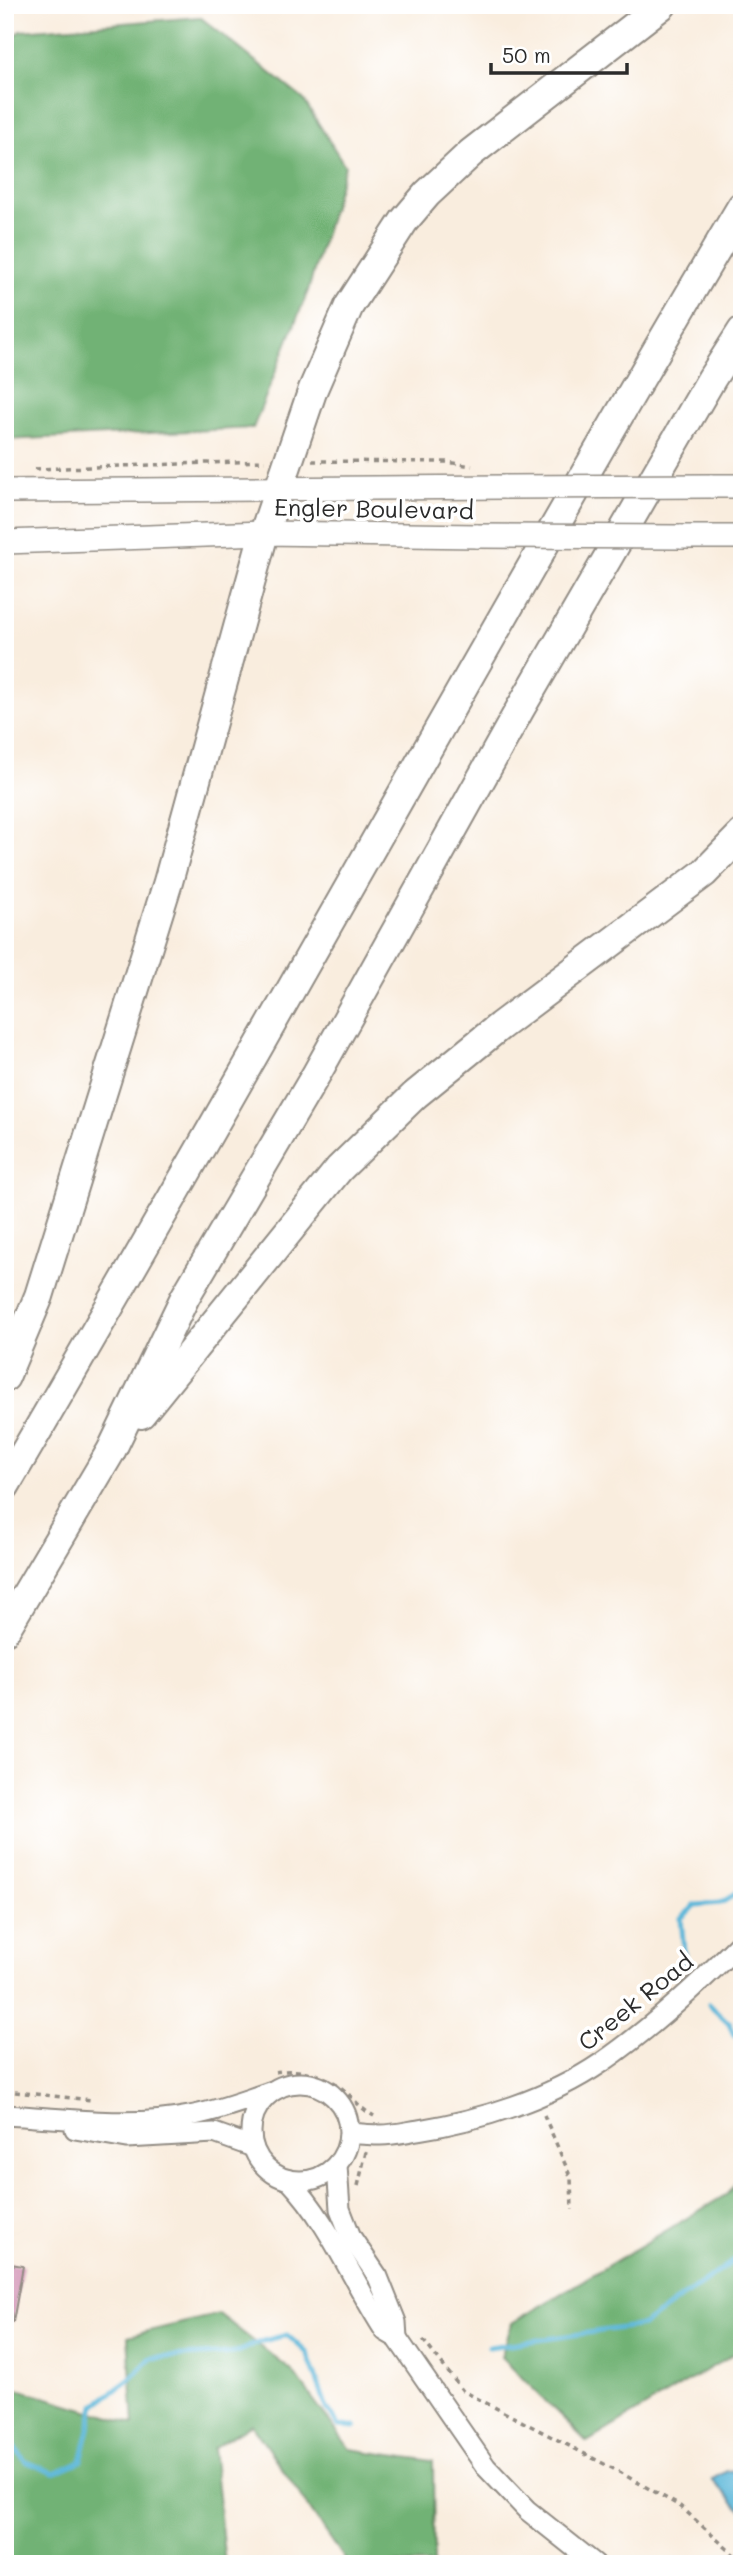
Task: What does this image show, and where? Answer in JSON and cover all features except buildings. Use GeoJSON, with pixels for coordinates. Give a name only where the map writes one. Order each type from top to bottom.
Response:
{"type":"FeatureCollection","features":[{"type":"Feature","properties":{"kind":"highway"},"geometry":{"type":"LineString","coordinates":[[5,1377],[39,1296],[164,895],[264,533],[313,389],[344,316],[404,220],[427,194],[471,153],[662,5]]}},
{"type":"Feature","properties":{"kind":"highway"},"geometry":{"type":"LineString","coordinates":[[5,1486],[313,953],[604,438],[742,206]]}},
{"type":"Feature","properties":{"kind":"highway"},"geometry":{"type":"LineString","coordinates":[[5,1630],[111,1451],[185,1297],[317,1073],[520,709],[742,331]]}},
{"type":"Feature","properties":{"kind":"highway"},"geometry":{"type":"LineString","coordinates":[[111,1451],[348,1159],[415,1095],[500,1026],[704,873],[742,834]]}},
{"type":"Feature","properties":{"kind":"main road","name":"Engler Boulevard"},"geometry":{"type":"LineString","coordinates":[[5,491],[742,486]]}},
{"type":"Feature","properties":{"kind":"main road","name":"Engler Boulevard"},"geometry":{"type":"LineString","coordinates":[[5,542],[264,533],[742,537]]}},
{"type":"Feature","properties":{"kind":"street","name":"Creek Road"},"geometry":{"type":"LineString","coordinates":[[349,2133],[384,2135],[477,2119],[536,2097],[599,2064],[634,2039],[690,1993],[742,1941]]}},
{"type":"Feature","properties":{"kind":"street"},"geometry":{"type":"LineString","coordinates":[[5,2116],[154,2120],[187,2117],[222,2109],[273,2082],[288,2085],[303,2083],[318,2086],[331,2094],[342,2105],[348,2119],[346,2151],[337,2166],[323,2176],[307,2181],[289,2180],[274,2174],[261,2162],[253,2147],[251,2130],[254,2115],[273,2082]]}},
{"type":"Feature","properties":{"kind":"street"},"geometry":{"type":"LineString","coordinates":[[5,2116],[127,2138],[214,2133],[253,2147]]}},
{"type":"Feature","properties":{"kind":"street"},"geometry":{"type":"LineString","coordinates":[[337,2166],[340,2208],[351,2237],[379,2277],[396,2322],[397,2338]]}},
{"type":"Feature","properties":{"kind":"street"},"geometry":{"type":"LineString","coordinates":[[289,2180],[309,2201],[332,2236],[385,2331],[397,2338],[486,2467],[527,2510],[594,2564]]}},
{"type":"Feature","properties":{"kind":"path"},"geometry":{"type":"LineString","coordinates":[[23,469],[260,461]]}},
{"type":"Feature","properties":{"kind":"path"},"geometry":{"type":"LineString","coordinates":[[313,461],[447,462],[480,467]]}},
{"type":"Feature","properties":{"kind":"path"},"geometry":{"type":"LineString","coordinates":[[273,2082],[289,2070],[310,2072],[327,2078],[345,2091],[360,2108],[375,2116],[357,2193]]}},
{"type":"Feature","properties":{"kind":"path"},"geometry":{"type":"LineString","coordinates":[[5,2091],[100,2101]]}},
{"type":"Feature","properties":{"kind":"path"},"geometry":{"type":"LineString","coordinates":[[536,2097],[571,2178],[572,2210]]}},
{"type":"Feature","properties":{"kind":"path"},"geometry":{"type":"LineString","coordinates":[[418,2334],[463,2390],[680,2507],[742,2562]]}},
{"type":"Feature","properties":{"kind":"green space"},"geometry":{"type":"Polygon","coordinates":[[[200,17],[303,99],[345,166],[308,291],[253,428],[5,440],[5,45],[20,31],[200,17]]]}},
{"type":"Feature","properties":{"kind":"green space"},"geometry":{"type":"Polygon","coordinates":[[[742,2175],[742,2349],[587,2442],[501,2357],[512,2323],[727,2194],[742,2175]]]}},
{"type":"Feature","properties":{"kind":"green space"},"geometry":{"type":"Polygon","coordinates":[[[219,2314],[293,2372],[350,2449],[433,2461],[434,2564],[348,2564],[251,2424],[213,2448],[225,2564],[5,2564],[5,2385],[134,2424],[128,2336],[219,2314]]]}},
{"type":"Feature","properties":{"kind":"water"},"geometry":{"type":"Polygon","coordinates":[[[742,2470],[742,2511],[712,2480],[727,2471],[742,2470]]]}},
{"type":"Feature","properties":{"kind":"waterway"},"geometry":{"type":"LineString","coordinates":[[685,1962],[681,1918],[696,1905],[721,1903],[742,1890]]}},
{"type":"Feature","properties":{"kind":"waterway"},"geometry":{"type":"LineString","coordinates":[[709,2004],[728,2022],[734,2035],[742,2040]]}},
{"type":"Feature","properties":{"kind":"waterway"},"geometry":{"type":"LineString","coordinates":[[489,2347],[643,2325],[742,2255]]}},
{"type":"Feature","properties":{"kind":"waterway"},"geometry":{"type":"LineString","coordinates":[[5,2435],[25,2461],[54,2473],[81,2461],[95,2405],[129,2380],[151,2358],[234,2353],[287,2335],[307,2353],[327,2408],[339,2426],[355,2427]]}}]}
